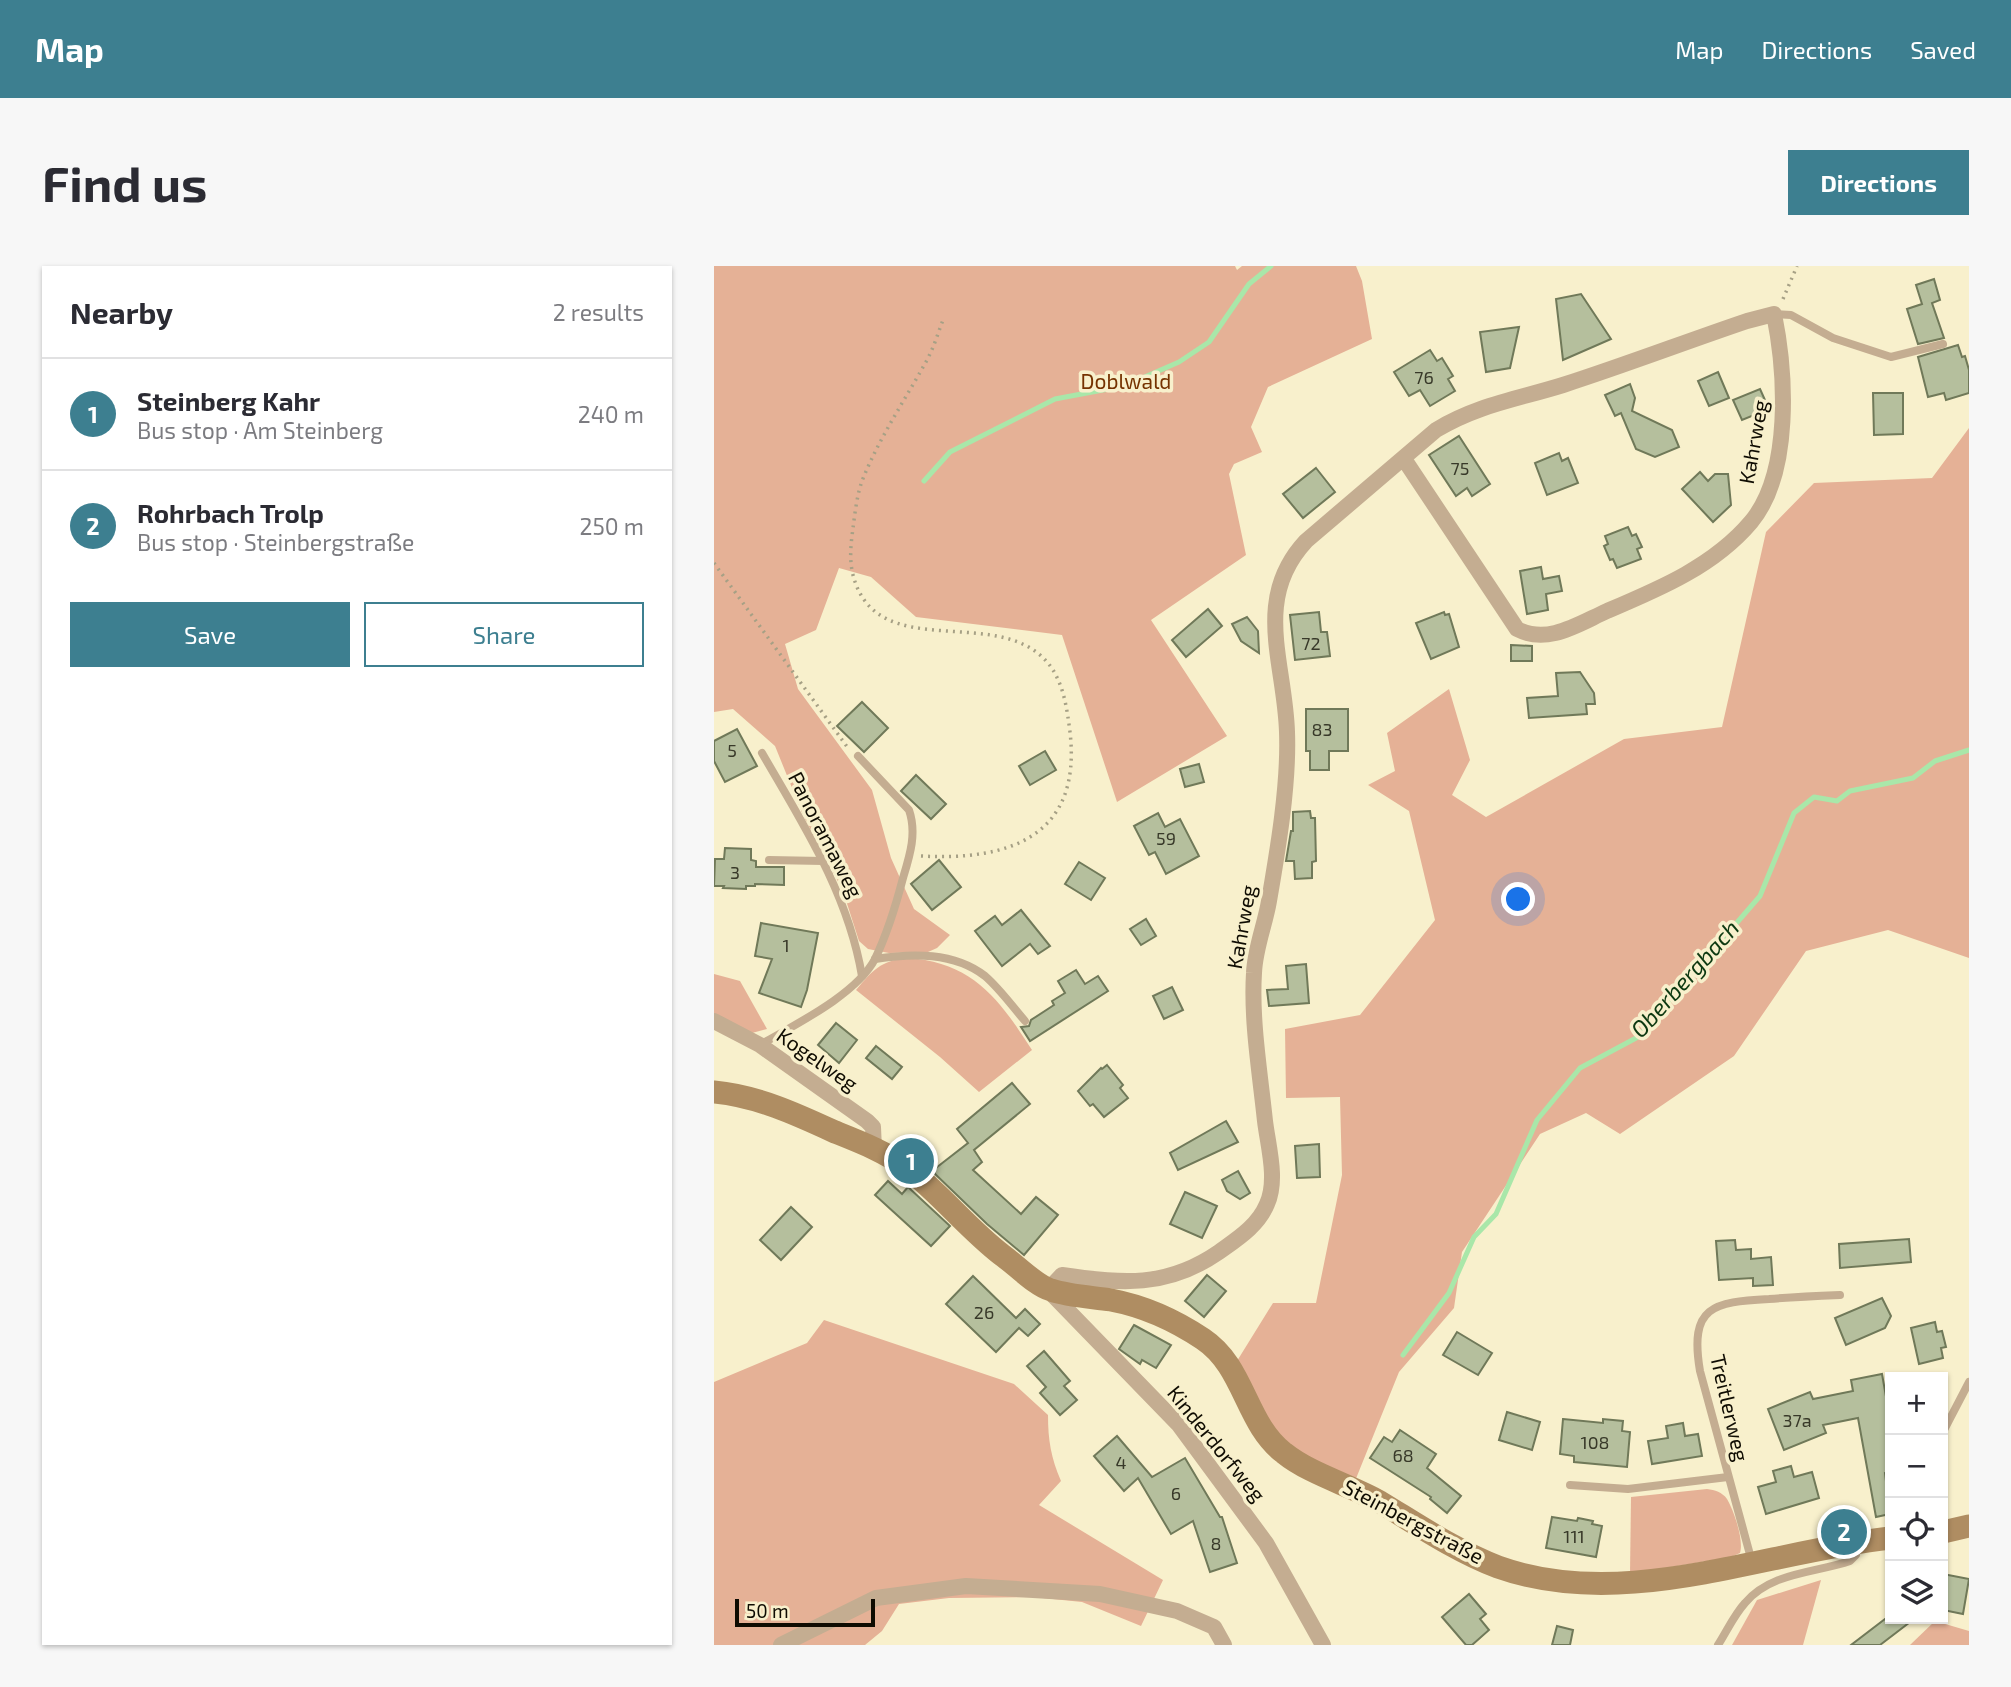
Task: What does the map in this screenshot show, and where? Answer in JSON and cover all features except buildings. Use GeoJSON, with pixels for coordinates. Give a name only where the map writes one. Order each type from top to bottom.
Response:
{"type":"FeatureCollection","features":[{"type":"Feature","properties":{"kind":"main road"},"geometry":{"type":"LineString","coordinates":[[714,1092],[740,1096],[792,1112],[874,1149],[907,1168],[991,1246],[1048,1290]]}},
{"type":"Feature","properties":{"kind":"main road","name":"Steinbergstraße"},"geometry":{"type":"LineString","coordinates":[[1048,1290],[1133,1305],[1201,1337],[1231,1365],[1258,1420],[1281,1451],[1301,1464],[1373,1498],[1467,1554],[1491,1564],[1553,1581],[1608,1584],[1676,1576],[1885,1539]]}},
{"type":"Feature","properties":{"kind":"main road"},"geometry":{"type":"LineString","coordinates":[[1948,1531],[1969,1526]]}},
{"type":"Feature","properties":{"kind":"street","name":"Kahrweg"},"geometry":{"type":"LineString","coordinates":[[1048,1290],[1062,1275],[1106,1282],[1140,1282],[1187,1271],[1207,1261],[1245,1232],[1258,1219],[1268,1202],[1271,1172],[1261,1086],[1254,980],[1256,957],[1269,902],[1287,755],[1286,712],[1276,639],[1276,599],[1280,580],[1295,553],[1436,430],[1466,413],[1563,385],[1746,321],[1774,314],[1783,371],[1783,421],[1773,477],[1765,500],[1754,519],[1724,549],[1701,566],[1645,595],[1557,633],[1535,636],[1517,629],[1404,459]]}},
{"type":"Feature","properties":{"kind":"street","name":"Kogelweg"},"geometry":{"type":"LineString","coordinates":[[714,1021],[760,1045],[867,1121],[873,1127],[874,1149]]}},
{"type":"Feature","properties":{"kind":"street","name":"Kinderdorfweg"},"geometry":{"type":"LineString","coordinates":[[1048,1290],[1179,1425],[1266,1543],[1323,1645]]}},
{"type":"Feature","properties":{"kind":"street"},"geometry":{"type":"LineString","coordinates":[[781,1645],[876,1598],[967,1586],[1100,1594],[1177,1611],[1214,1627],[1224,1645]]}},
{"type":"Feature","properties":{"kind":"lane"},"geometry":{"type":"LineString","coordinates":[[1774,314],[1791,315],[1833,338],[1891,357],[1943,344]]}},
{"type":"Feature","properties":{"kind":"lane","name":"Panoramaweg"},"geometry":{"type":"LineString","coordinates":[[762,752],[823,861],[850,925],[862,975]]}},
{"type":"Feature","properties":{"kind":"lane","name":"Panoramaweg"},"geometry":{"type":"LineString","coordinates":[[760,1045],[829,1004],[862,975],[875,959],[896,903],[914,838],[913,821],[909,810],[858,756]]}},
{"type":"Feature","properties":{"kind":"lane"},"geometry":{"type":"LineString","coordinates":[[769,860],[823,861]]}},
{"type":"Feature","properties":{"kind":"lane"},"geometry":{"type":"LineString","coordinates":[[875,959],[919,955],[943,958],[964,965],[992,983],[1025,1021]]}},
{"type":"Feature","properties":{"kind":"lane","name":"Treitlerweg"},"geometry":{"type":"LineString","coordinates":[[1752,1562],[1697,1351],[1702,1320],[1717,1305],[1734,1301],[1840,1295]]}},
{"type":"Feature","properties":{"kind":"lane"},"geometry":{"type":"LineString","coordinates":[[1948,1422],[1969,1382]]}},
{"type":"Feature","properties":{"kind":"lane"},"geometry":{"type":"LineString","coordinates":[[1570,1485],[1628,1489],[1728,1477]]}},
{"type":"Feature","properties":{"kind":"lane"},"geometry":{"type":"LineString","coordinates":[[1718,1645],[1739,1610],[1760,1588],[1785,1577],[1850,1561],[1856,1555],[1854,1543]]}},
{"type":"Feature","properties":{"kind":"path"},"geometry":{"type":"LineString","coordinates":[[1774,314],[1790,288],[1797,266]]}},
{"type":"Feature","properties":{"kind":"path"},"geometry":{"type":"LineString","coordinates":[[909,856],[975,856],[997,851],[1036,833],[1050,823],[1060,808],[1070,780],[1073,759],[1066,701],[1051,667],[1040,656],[1020,642],[990,633],[927,631],[893,620],[876,612],[862,596],[854,578],[850,544],[861,483],[887,430],[929,357],[943,320]]}},
{"type":"Feature","properties":{"kind":"path"},"geometry":{"type":"LineString","coordinates":[[714,563],[845,745],[858,756]]}},
{"type":"Feature","properties":{"kind":"green space","name":"Doblwald"},"geometry":{"type":"Polygon","coordinates":[[[714,266],[1235,266],[1237,270],[1242,266],[1356,266],[1362,281],[1372,339],[1268,387],[1251,427],[1262,452],[1234,464],[1229,474],[1246,555],[1151,620],[1227,736],[1117,802],[1062,635],[916,617],[871,577],[839,568],[816,630],[785,644],[798,689],[872,790],[891,858],[914,909],[950,935],[937,948],[928,952],[889,953],[868,949],[859,941],[843,891],[803,815],[775,746],[733,709],[714,712],[714,266]]]}},
{"type":"Feature","properties":{"kind":"green space"},"geometry":{"type":"Polygon","coordinates":[[[1969,428],[1969,958],[1888,930],[1806,951],[1734,1056],[1620,1134],[1586,1113],[1540,1134],[1462,1252],[1454,1308],[1399,1372],[1355,1481],[1296,1454],[1265,1416],[1237,1361],[1273,1303],[1316,1303],[1342,1175],[1340,1097],[1286,1098],[1285,1029],[1360,1015],[1435,920],[1409,811],[1368,785],[1395,771],[1387,733],[1449,689],[1470,760],[1452,795],[1486,817],[1624,739],[1722,727],[1766,532],[1814,483],[1932,478],[1969,428]]]}},
{"type":"Feature","properties":{"kind":"green space"},"geometry":{"type":"Polygon","coordinates":[[[907,958],[950,967],[982,986],[1008,1015],[1032,1050],[979,1092],[856,990],[878,968],[890,961],[907,958]]]}},
{"type":"Feature","properties":{"kind":"green space"},"geometry":{"type":"Polygon","coordinates":[[[714,974],[740,981],[767,1029],[752,1033],[714,1016],[714,974]]]}},
{"type":"Feature","properties":{"kind":"green space"},"geometry":{"type":"Polygon","coordinates":[[[824,1320],[1014,1384],[1048,1415],[1051,1449],[1061,1481],[1039,1505],[1163,1580],[1141,1626],[1082,1602],[1033,1597],[949,1598],[899,1604],[882,1631],[865,1645],[714,1645],[714,1382],[807,1343],[824,1320]]]}},
{"type":"Feature","properties":{"kind":"green space"},"geometry":{"type":"Polygon","coordinates":[[[1707,1489],[1721,1493],[1730,1504],[1739,1533],[1740,1553],[1731,1557],[1630,1574],[1631,1497],[1707,1489]]]}},
{"type":"Feature","properties":{"kind":"green space"},"geometry":{"type":"Polygon","coordinates":[[[1821,1580],[1803,1645],[1732,1645],[1757,1600],[1821,1580]]]}},
{"type":"Feature","properties":{"kind":"green space"},"geometry":{"type":"Polygon","coordinates":[[[1932,1624],[1945,1624],[1969,1631],[1969,1645],[1910,1645],[1932,1624]]]}},
{"type":"Feature","properties":{"kind":"waterway"},"geometry":{"type":"LineString","coordinates":[[924,481],[950,452],[1055,399],[1124,386],[1179,362],[1209,342],[1249,284],[1271,266]]}},
{"type":"Feature","properties":{"kind":"waterway","name":"Oberbergbach"},"geometry":{"type":"LineString","coordinates":[[1403,1355],[1449,1293],[1474,1237],[1496,1214],[1537,1120],[1580,1068],[1638,1037],[1760,896],[1794,813],[1814,797],[1837,801],[1850,791],[1913,778],[1935,761],[1969,750]]}},
{"type":"Feature","properties":{"kind":"place","name":"Steinberg Kahr"},"geometry":{"type":"Point","coordinates":[911,1161]}},
{"type":"Feature","properties":{"kind":"place","name":"Rohrbach Trolp"},"geometry":{"type":"Point","coordinates":[1844,1532]}}]}
